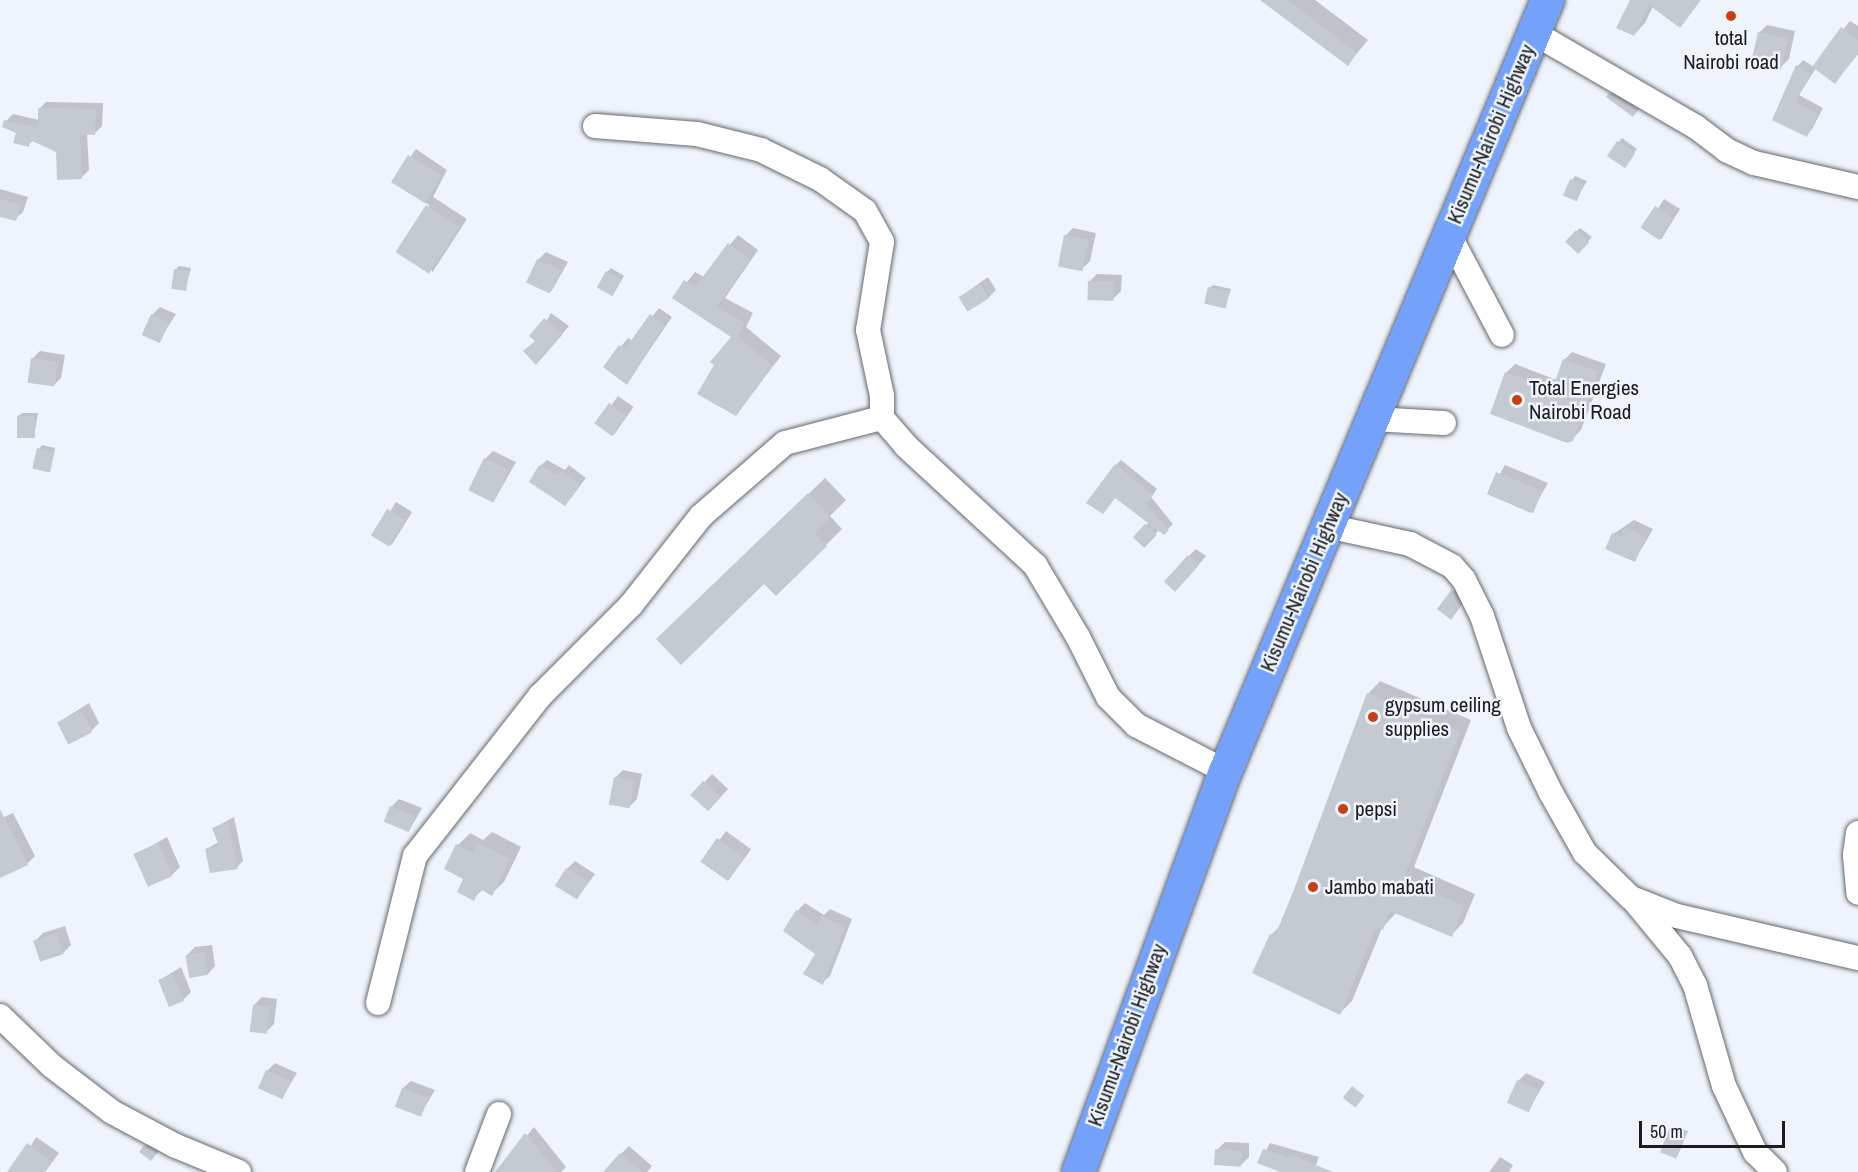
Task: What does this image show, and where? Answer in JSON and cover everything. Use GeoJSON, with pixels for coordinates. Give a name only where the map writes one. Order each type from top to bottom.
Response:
{"type":"FeatureCollection","features":[{"type":"Feature","properties":{"kind":"highway","name":"Kisumu-Nairobi Highway"},"geometry":{"type":"LineString","coordinates":[[1078,1172],[1225,771],[1547,0]]}},
{"type":"Feature","properties":{"kind":"street"},"geometry":{"type":"LineString","coordinates":[[1533,33],[1696,127],[1726,150],[1754,163],[1858,187]]}},
{"type":"Feature","properties":{"kind":"street"},"geometry":{"type":"LineString","coordinates":[[596,126],[697,134],[761,150],[820,179],[865,211],[882,242],[868,330],[882,396],[882,418],[906,446],[1035,565],[1108,697],[1136,725],[1225,771]]}},
{"type":"Feature","properties":{"kind":"street"},"geometry":{"type":"LineString","coordinates":[[1449,235],[1502,335]]}},
{"type":"Feature","properties":{"kind":"street"},"geometry":{"type":"LineString","coordinates":[[378,1003],[415,856],[540,696],[631,606],[701,516],[785,442],[882,418]]}},
{"type":"Feature","properties":{"kind":"street"},"geometry":{"type":"LineString","coordinates":[[1372,418],[1444,423]]}},
{"type":"Feature","properties":{"kind":"street"},"geometry":{"type":"LineString","coordinates":[[1327,526],[1410,544],[1452,566],[1464,580],[1482,616],[1519,728],[1551,793],[1585,852],[1631,898],[1680,956],[1690,975],[1724,1086],[1755,1152],[1774,1172]]}},
{"type":"Feature","properties":{"kind":"street"},"geometry":{"type":"LineString","coordinates":[[1858,833],[1854,855],[1858,893]]}},
{"type":"Feature","properties":{"kind":"street"},"geometry":{"type":"LineString","coordinates":[[1631,898],[1677,916],[1858,958]]}},
{"type":"Feature","properties":{"kind":"street"},"geometry":{"type":"LineString","coordinates":[[0,1016],[52,1066],[112,1112],[176,1146],[239,1172]]}},
{"type":"Feature","properties":{"kind":"street"},"geometry":{"type":"LineString","coordinates":[[477,1172],[500,1114]]}},
{"type":"Feature","properties":{"kind":"building"},"geometry":{"type":"Polygon","coordinates":[[[1260,0],[1288,0],[1357,53],[1348,66],[1260,0]]]}},
{"type":"Feature","properties":{"kind":"building"},"geometry":{"type":"Polygon","coordinates":[[[1630,0],[1701,0],[1680,28],[1649,5],[1634,36],[1616,28],[1630,0]]]}},
{"type":"Feature","properties":{"kind":"building"},"geometry":{"type":"Polygon","coordinates":[[[1841,27],[1858,40],[1858,53],[1835,84],[1812,67],[1841,27]]]}},
{"type":"Feature","properties":{"kind":"building"},"geometry":{"type":"Polygon","coordinates":[[[1758,32],[1788,39],[1781,69],[1751,62],[1758,32]]]}},
{"type":"Feature","properties":{"kind":"building"},"geometry":{"type":"Polygon","coordinates":[[[1796,65],[1811,74],[1795,102],[1818,114],[1807,137],[1772,120],[1796,65]]]}},
{"type":"Feature","properties":{"kind":"building"},"geometry":{"type":"Polygon","coordinates":[[[1609,93],[1638,110],[1633,117],[1606,97],[1609,93]]]}},
{"type":"Feature","properties":{"kind":"building"},"geometry":{"type":"Polygon","coordinates":[[[38,108],[96,109],[95,135],[80,134],[82,179],[57,180],[56,152],[30,140],[29,147],[13,143],[16,133],[2,127],[4,120],[38,128],[38,108]]]}},
{"type":"Feature","properties":{"kind":"building"},"geometry":{"type":"Polygon","coordinates":[[[1617,141],[1635,153],[1625,168],[1607,156],[1617,141]]]}},
{"type":"Feature","properties":{"kind":"building"},"geometry":{"type":"Polygon","coordinates":[[[408,155],[442,176],[425,203],[391,182],[408,155]]]}},
{"type":"Feature","properties":{"kind":"building"},"geometry":{"type":"Polygon","coordinates":[[[1570,179],[1584,185],[1577,201],[1563,196],[1570,179]]]}},
{"type":"Feature","properties":{"kind":"building"},"geometry":{"type":"Polygon","coordinates":[[[0,199],[21,205],[16,221],[0,217],[0,199]]]}},
{"type":"Feature","properties":{"kind":"building"},"geometry":{"type":"Polygon","coordinates":[[[426,205],[460,227],[429,274],[396,252],[426,205]]]}},
{"type":"Feature","properties":{"kind":"building"},"geometry":{"type":"Polygon","coordinates":[[[1655,206],[1673,218],[1659,240],[1640,228],[1655,206]]]}},
{"type":"Feature","properties":{"kind":"building"},"geometry":{"type":"Polygon","coordinates":[[[1576,230],[1589,242],[1578,254],[1565,242],[1576,230]]]}},
{"type":"Feature","properties":{"kind":"building"},"geometry":{"type":"Polygon","coordinates":[[[1064,235],[1089,240],[1082,271],[1058,266],[1064,235]]]}},
{"type":"Feature","properties":{"kind":"building"},"geometry":{"type":"Polygon","coordinates":[[[728,243],[750,260],[717,307],[745,323],[738,337],[773,366],[736,416],[697,394],[714,365],[710,362],[731,337],[672,298],[684,280],[695,287],[728,243]]]}},
{"type":"Feature","properties":{"kind":"building"},"geometry":{"type":"Polygon","coordinates":[[[537,259],[561,270],[550,294],[526,283],[537,259]]]}},
{"type":"Feature","properties":{"kind":"building"},"geometry":{"type":"Polygon","coordinates":[[[174,269],[189,271],[186,291],[171,289],[174,269]]]}},
{"type":"Feature","properties":{"kind":"building"},"geometry":{"type":"Polygon","coordinates":[[[606,271],[622,280],[613,296],[597,288],[606,271]]]}},
{"type":"Feature","properties":{"kind":"building"},"geometry":{"type":"Polygon","coordinates":[[[1088,281],[1114,282],[1113,301],[1087,300],[1088,281]]]}},
{"type":"Feature","properties":{"kind":"building"},"geometry":{"type":"Polygon","coordinates":[[[980,284],[989,299],[967,311],[959,297],[980,284]]]}},
{"type":"Feature","properties":{"kind":"building"},"geometry":{"type":"Polygon","coordinates":[[[1208,287],[1229,292],[1226,309],[1204,304],[1208,287]]]}},
{"type":"Feature","properties":{"kind":"building"},"geometry":{"type":"Polygon","coordinates":[[[151,314],[169,322],[160,343],[142,335],[151,314]]]}},
{"type":"Feature","properties":{"kind":"building"},"geometry":{"type":"Polygon","coordinates":[[[650,314],[665,325],[627,385],[603,367],[619,345],[625,349],[650,314]]]}},
{"type":"Feature","properties":{"kind":"building"},"geometry":{"type":"Polygon","coordinates":[[[544,318],[563,334],[536,365],[523,351],[535,341],[529,336],[544,318]]]}},
{"type":"Feature","properties":{"kind":"building"},"geometry":{"type":"Polygon","coordinates":[[[31,358],[58,362],[54,387],[28,383],[31,358]]]}},
{"type":"Feature","properties":{"kind":"building"},"geometry":{"type":"Polygon","coordinates":[[[1563,359],[1598,372],[1573,441],[1567,443],[1490,414],[1505,372],[1552,390],[1563,359]]]}},
{"type":"Feature","properties":{"kind":"building"},"geometry":{"type":"Polygon","coordinates":[[[609,403],[627,416],[612,436],[594,423],[609,403]]]}},
{"type":"Feature","properties":{"kind":"building"},"geometry":{"type":"Polygon","coordinates":[[[17,416],[35,416],[35,438],[17,438],[17,416]]]}},
{"type":"Feature","properties":{"kind":"building"},"geometry":{"type":"Polygon","coordinates":[[[37,448],[55,452],[50,473],[32,468],[37,448]]]}},
{"type":"Feature","properties":{"kind":"building"},"geometry":{"type":"Polygon","coordinates":[[[484,458],[509,470],[493,503],[468,490],[484,458]]]}},
{"type":"Feature","properties":{"kind":"building"},"geometry":{"type":"Polygon","coordinates":[[[1115,464],[1153,495],[1146,504],[1169,530],[1164,535],[1115,498],[1103,514],[1086,503],[1115,464]]]}},
{"type":"Feature","properties":{"kind":"building"},"geometry":{"type":"Polygon","coordinates":[[[539,465],[558,475],[561,471],[581,485],[565,506],[529,482],[539,465]]]}},
{"type":"Feature","properties":{"kind":"building"},"geometry":{"type":"Polygon","coordinates":[[[1496,472],[1542,491],[1533,513],[1487,494],[1496,472]]]}},
{"type":"Feature","properties":{"kind":"building"},"geometry":{"type":"Polygon","coordinates":[[[808,493],[831,517],[814,533],[827,546],[776,596],[764,584],[681,665],[656,639],[808,493]]]}},
{"type":"Feature","properties":{"kind":"building"},"geometry":{"type":"Polygon","coordinates":[[[387,509],[405,520],[389,546],[371,536],[387,509]]]}},
{"type":"Feature","properties":{"kind":"building"},"geometry":{"type":"Polygon","coordinates":[[[1145,524],[1157,535],[1144,548],[1133,537],[1145,524]]]}},
{"type":"Feature","properties":{"kind":"building"},"geometry":{"type":"Polygon","coordinates":[[[1625,527],[1646,537],[1635,562],[1605,549],[1612,533],[1621,537],[1625,527]]]}},
{"type":"Feature","properties":{"kind":"building"},"geometry":{"type":"Polygon","coordinates":[[[1188,555],[1199,565],[1175,592],[1164,582],[1188,555]]]}},
{"type":"Feature","properties":{"kind":"building"},"geometry":{"type":"Polygon","coordinates":[[[1452,589],[1461,606],[1451,620],[1437,609],[1452,589]]]}},
{"type":"Feature","properties":{"kind":"building"},"geometry":{"type":"Polygon","coordinates":[[[1367,693],[1460,732],[1403,880],[1464,906],[1452,937],[1390,911],[1383,930],[1376,927],[1340,1015],[1252,973],[1270,934],[1275,936],[1367,693]]]}},
{"type":"Feature","properties":{"kind":"building"},"geometry":{"type":"Polygon","coordinates":[[[81,710],[92,732],[68,745],[57,722],[81,710]]]}},
{"type":"Feature","properties":{"kind":"building"},"geometry":{"type":"Polygon","coordinates":[[[614,777],[635,781],[629,808],[609,804],[614,777]]]}},
{"type":"Feature","properties":{"kind":"building"},"geometry":{"type":"Polygon","coordinates":[[[703,781],[721,797],[708,811],[690,795],[703,781]]]}},
{"type":"Feature","properties":{"kind":"building"},"geometry":{"type":"Polygon","coordinates":[[[390,806],[415,816],[409,832],[384,822],[390,806]]]}},
{"type":"Feature","properties":{"kind":"building"},"geometry":{"type":"Polygon","coordinates":[[[0,809],[28,865],[0,878],[0,809]]]}},
{"type":"Feature","properties":{"kind":"building"},"geometry":{"type":"Polygon","coordinates":[[[228,822],[238,869],[210,873],[205,849],[219,846],[212,828],[228,822]]]}},
{"type":"Feature","properties":{"kind":"building"},"geometry":{"type":"Polygon","coordinates":[[[717,838],[744,857],[727,881],[700,862],[717,838]]]}},
{"type":"Feature","properties":{"kind":"building"},"geometry":{"type":"Polygon","coordinates":[[[158,843],[173,876],[148,887],[133,854],[158,843]]]}},
{"type":"Feature","properties":{"kind":"building"},"geometry":{"type":"Polygon","coordinates":[[[478,843],[510,859],[492,896],[480,889],[474,901],[457,892],[463,879],[444,869],[456,844],[473,853],[478,843]]]}},
{"type":"Feature","properties":{"kind":"building"},"geometry":{"type":"Polygon","coordinates":[[[566,868],[588,882],[577,900],[555,886],[566,868]]]}},
{"type":"Feature","properties":{"kind":"building"},"geometry":{"type":"Polygon","coordinates":[[[796,910],[817,924],[821,916],[845,927],[823,985],[803,974],[815,954],[783,931],[796,910]]]}},
{"type":"Feature","properties":{"kind":"building"},"geometry":{"type":"Polygon","coordinates":[[[57,933],[64,954],[40,962],[33,941],[57,933]]]}},
{"type":"Feature","properties":{"kind":"building"},"geometry":{"type":"Polygon","coordinates":[[[204,952],[208,975],[189,978],[185,955],[204,952]]]}},
{"type":"Feature","properties":{"kind":"building"},"geometry":{"type":"Polygon","coordinates":[[[173,974],[184,1001],[169,1007],[158,980],[173,974]]]}},
{"type":"Feature","properties":{"kind":"building"},"geometry":{"type":"Polygon","coordinates":[[[253,1005],[270,1007],[267,1034],[250,1032],[253,1005]]]}},
{"type":"Feature","properties":{"kind":"building"},"geometry":{"type":"Polygon","coordinates":[[[266,1070],[291,1081],[283,1099],[258,1088],[266,1070]]]}},
{"type":"Feature","properties":{"kind":"building"},"geometry":{"type":"Polygon","coordinates":[[[1517,1080],[1539,1090],[1529,1113],[1507,1103],[1517,1080]]]}},
{"type":"Feature","properties":{"kind":"building"},"geometry":{"type":"Polygon","coordinates":[[[1352,1086],[1365,1096],[1355,1108],[1343,1098],[1352,1086]]]}},
{"type":"Feature","properties":{"kind":"building"},"geometry":{"type":"Polygon","coordinates":[[[402,1088],[428,1098],[421,1117],[395,1107],[402,1088]]]}},
{"type":"Feature","properties":{"kind":"building"},"geometry":{"type":"Polygon","coordinates":[[[1669,1129],[1685,1135],[1676,1158],[1660,1152],[1669,1129]]]}},
{"type":"Feature","properties":{"kind":"building"},"geometry":{"type":"Polygon","coordinates":[[[525,1133],[557,1172],[495,1172],[525,1133]]]}},
{"type":"Feature","properties":{"kind":"building"},"geometry":{"type":"Polygon","coordinates":[[[27,1143],[52,1162],[45,1172],[7,1172],[27,1143]]]}},
{"type":"Feature","properties":{"kind":"building"},"geometry":{"type":"Polygon","coordinates":[[[144,1145],[158,1152],[151,1161],[139,1152],[144,1145]]]}},
{"type":"Feature","properties":{"kind":"building"},"geometry":{"type":"Polygon","coordinates":[[[1215,1149],[1242,1151],[1241,1167],[1214,1165],[1215,1149]]]}},
{"type":"Feature","properties":{"kind":"building"},"geometry":{"type":"Polygon","coordinates":[[[1263,1149],[1288,1157],[1289,1154],[1333,1172],[1281,1172],[1257,1163],[1263,1149]]]}},
{"type":"Feature","properties":{"kind":"building"},"geometry":{"type":"Polygon","coordinates":[[[620,1153],[642,1172],[603,1172],[620,1153]]]}},
{"type":"Feature","properties":{"kind":"place","name":"total Nairobi road"},"geometry":{"type":"Point","coordinates":[1731,16]}},
{"type":"Feature","properties":{"kind":"place","name":"Total Energies Nairobi Road"},"geometry":{"type":"Point","coordinates":[1517,400]}},
{"type":"Feature","properties":{"kind":"place","name":"gypsum ceiling supplies"},"geometry":{"type":"Point","coordinates":[1373,717]}},
{"type":"Feature","properties":{"kind":"place","name":"pepsi"},"geometry":{"type":"Point","coordinates":[1343,809]}},
{"type":"Feature","properties":{"kind":"place","name":"Jambo mabati"},"geometry":{"type":"Point","coordinates":[1313,887]}}]}
